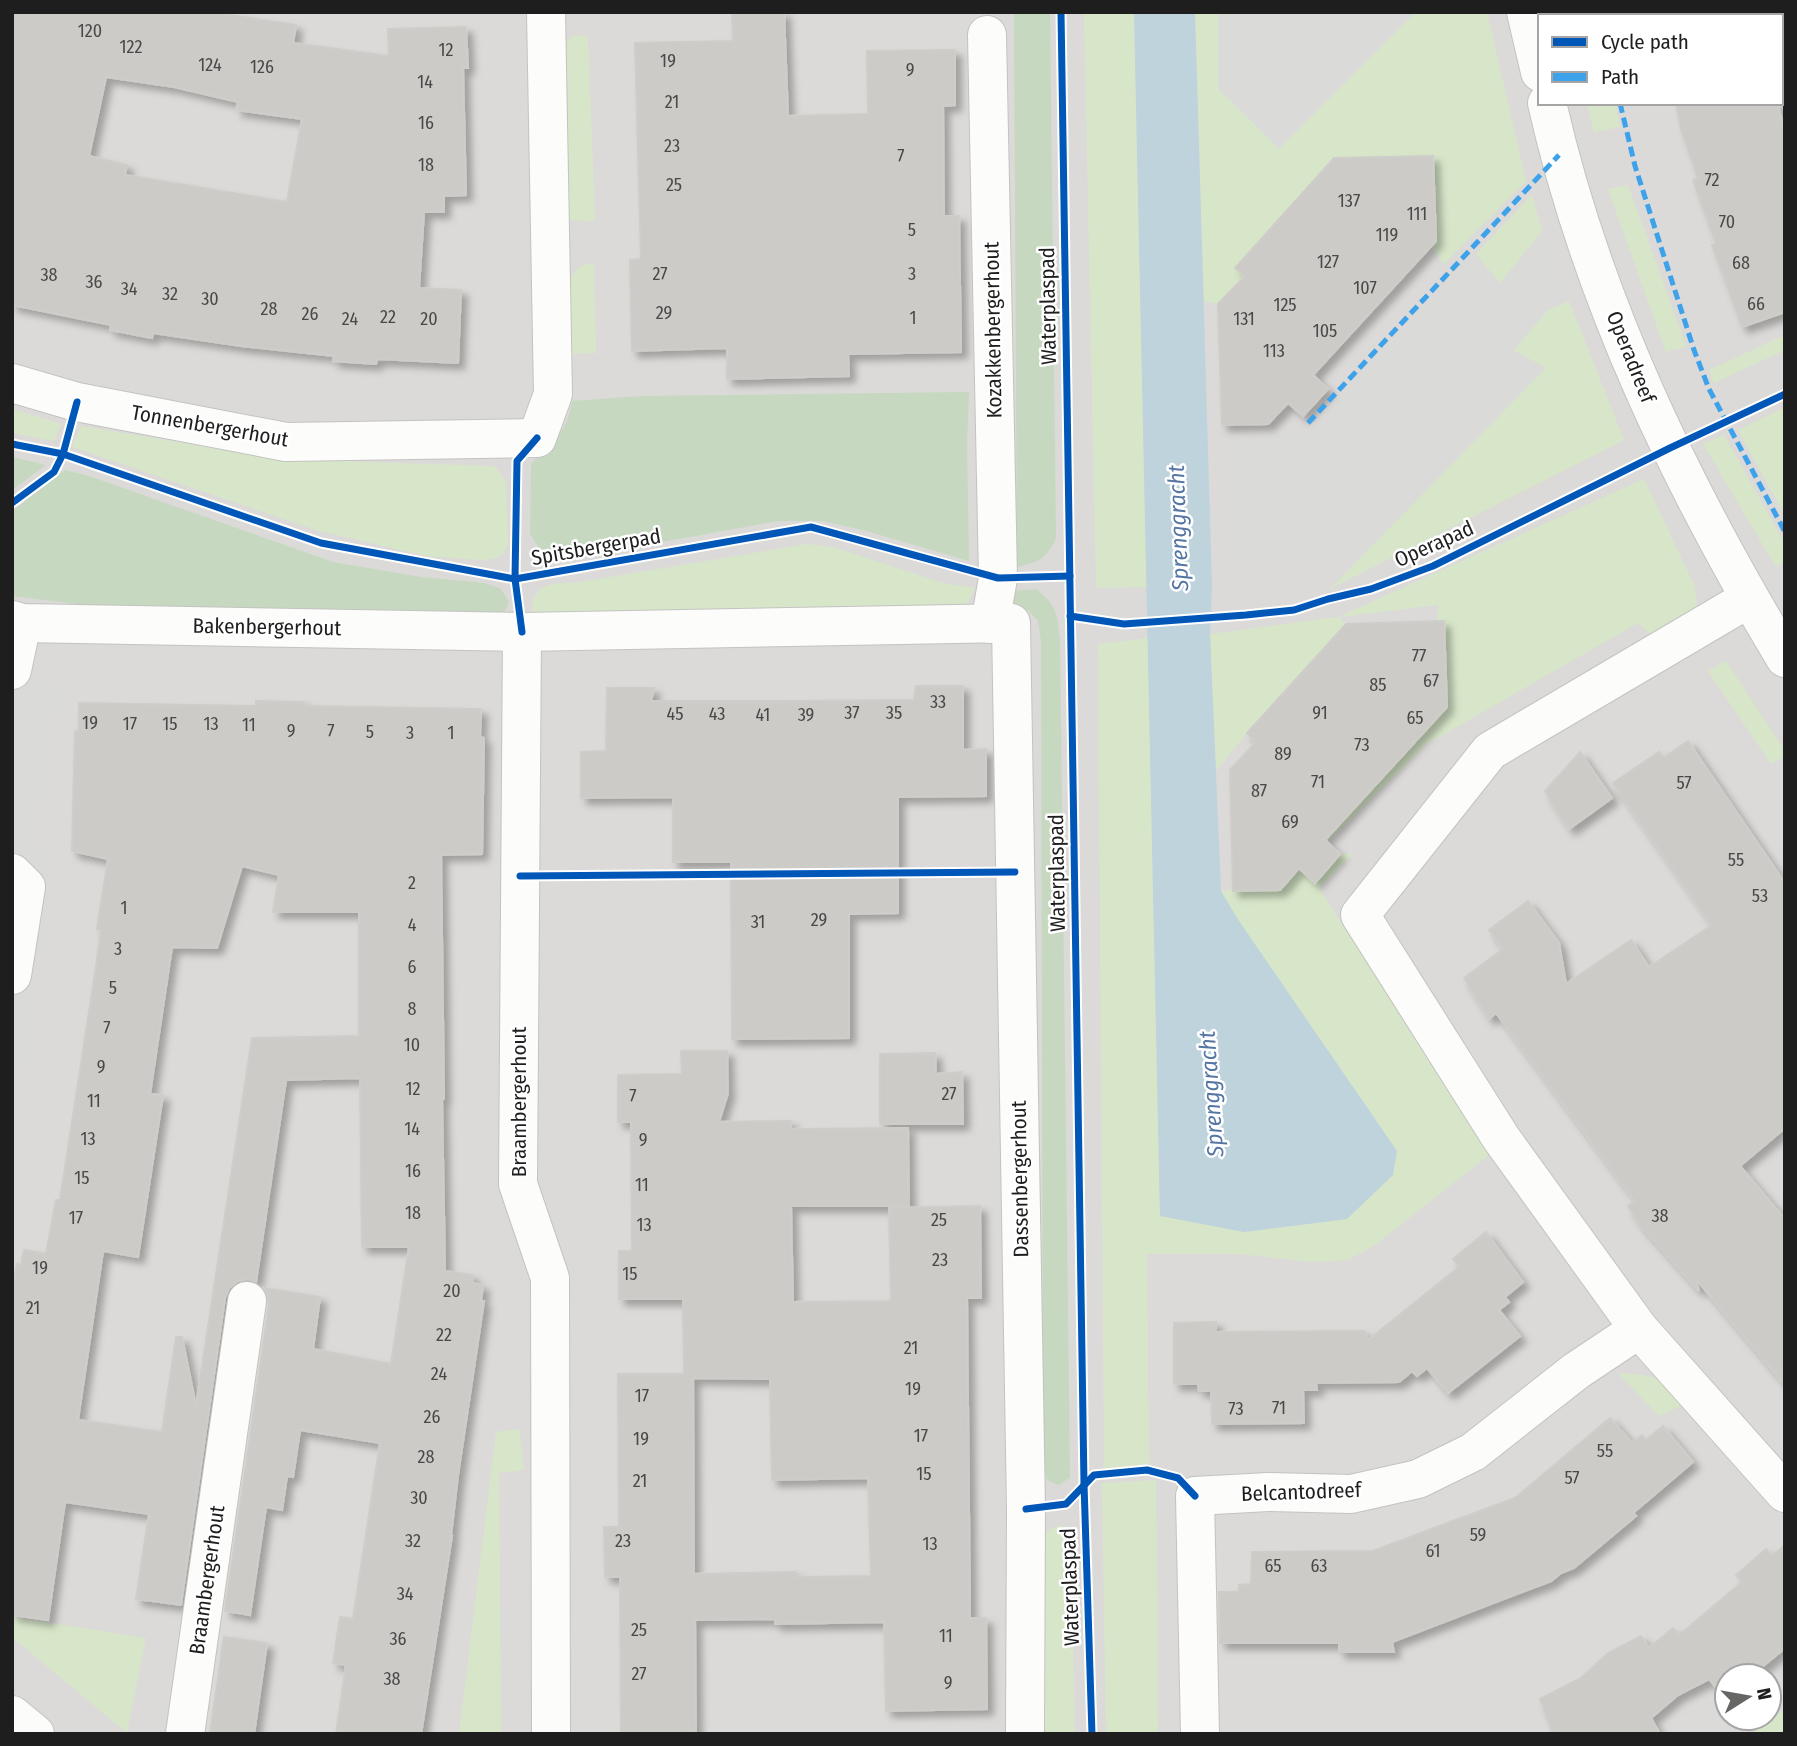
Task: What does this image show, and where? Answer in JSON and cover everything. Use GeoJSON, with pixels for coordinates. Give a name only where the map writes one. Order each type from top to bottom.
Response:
{"type":"FeatureCollection","features":[{"type":"Feature","properties":{"kind":"street","name":"Tonnenbergerhout"},"geometry":{"type":"LineString","coordinates":[[12,383],[77,402],[286,442],[537,438],[553,394],[546,12]]}},
{"type":"Feature","properties":{"kind":"street"},"geometry":{"type":"LineString","coordinates":[[1526,12],[1538,63]]}},
{"type":"Feature","properties":{"kind":"street","name":"Kozakkenbergerhout"},"geometry":{"type":"LineString","coordinates":[[987,35],[1001,624]]}},
{"type":"Feature","properties":{"kind":"street","name":"Operadreef"},"geometry":{"type":"LineString","coordinates":[[1547,105],[1580,224],[1634,369],[1670,448],[1748,599],[1785,658]]}},
{"type":"Feature","properties":{"kind":"street"},"geometry":{"type":"LineString","coordinates":[[1748,599],[1490,751],[1360,915],[1502,1138],[1639,1329],[1785,1493]]}},
{"type":"Feature","properties":{"kind":"street"},"geometry":{"type":"LineString","coordinates":[[12,670],[17,621]]}},
{"type":"Feature","properties":{"kind":"street","name":"Bakenbergerhout"},"geometry":{"type":"LineString","coordinates":[[17,621],[522,632]]}},
{"type":"Feature","properties":{"kind":"street"},"geometry":{"type":"LineString","coordinates":[[522,632],[1001,624]]}},
{"type":"Feature","properties":{"kind":"street","name":"Dassenbergerhout"},"geometry":{"type":"LineString","coordinates":[[1001,624],[1026,1509],[1025,1734]]}},
{"type":"Feature","properties":{"kind":"street","name":"Braambergerhout"},"geometry":{"type":"LineString","coordinates":[[522,632],[518,1184],[550,1278],[551,1734]]}},
{"type":"Feature","properties":{"kind":"street"},"geometry":{"type":"LineString","coordinates":[[12,873],[26,887],[12,975]]}},
{"type":"Feature","properties":{"kind":"street","name":"Braambergerhout"},"geometry":{"type":"LineString","coordinates":[[185,1734],[247,1301]]}},
{"type":"Feature","properties":{"kind":"street","name":"Belcantodreef"},"geometry":{"type":"LineString","coordinates":[[1195,1496],[1268,1492],[1351,1493],[1418,1479],[1473,1452],[1576,1371],[1639,1329]]}},
{"type":"Feature","properties":{"kind":"street"},"geometry":{"type":"LineString","coordinates":[[1195,1496],[1200,1734]]}},
{"type":"Feature","properties":{"kind":"street"},"geometry":{"type":"LineString","coordinates":[[12,1715],[35,1734]]}},
{"type":"Feature","properties":{"kind":"path"},"geometry":{"type":"LineString","coordinates":[[1026,1509],[1066,1504],[1094,1475],[1147,1470],[1178,1478],[1195,1496]]}},
{"type":"Feature","properties":{"kind":"shaded area"},"geometry":{"type":"Polygon","coordinates":[[[12,12],[1785,12],[1785,1734],[12,1734],[12,12]]]}},
{"type":"Feature","properties":{"kind":"shaded area"},"geometry":{"type":"Polygon","coordinates":[[[1218,12],[1416,12],[1279,150],[1217,89],[1218,12]]]}},
{"type":"Feature","properties":{"kind":"shaded area"},"geometry":{"type":"Polygon","coordinates":[[[1542,231],[1569,301],[1548,310],[1547,367],[1364,554],[1236,562],[1234,438],[1307,434],[1476,254],[1500,282],[1542,231]]]}},
{"type":"Feature","properties":{"kind":"shaded area"},"geometry":{"type":"Polygon","coordinates":[[[12,678],[60,688],[34,833],[51,879],[12,1137],[12,678]]]}},
{"type":"Feature","properties":{"kind":"green space"},"geometry":{"type":"Polygon","coordinates":[[[1014,12],[1050,12],[1056,539],[1041,559],[1017,567],[1014,12]]]}},
{"type":"Feature","properties":{"kind":"green space"},"geometry":{"type":"Polygon","coordinates":[[[1084,12],[1134,12],[1147,587],[1096,588],[1084,12]]]}},
{"type":"Feature","properties":{"kind":"green space"},"geometry":{"type":"Polygon","coordinates":[[[1195,12],[1218,12],[1218,89],[1279,149],[1416,12],[1487,12],[1526,181],[1444,264],[1431,246],[1436,241],[1433,156],[1334,158],[1235,267],[1245,276],[1218,304],[1204,301],[1195,12]]]}},
{"type":"Feature","properties":{"kind":"green space"},"geometry":{"type":"Polygon","coordinates":[[[573,36],[588,36],[595,221],[567,220],[567,41],[573,36]]]}},
{"type":"Feature","properties":{"kind":"green space"},"geometry":{"type":"Polygon","coordinates":[[[1587,105],[1615,105],[1620,127],[1594,132],[1587,105]]]}},
{"type":"Feature","properties":{"kind":"green space"},"geometry":{"type":"Polygon","coordinates":[[[1628,185],[1686,346],[1666,352],[1608,189],[1628,185]]]}},
{"type":"Feature","properties":{"kind":"green space"},"geometry":{"type":"Polygon","coordinates":[[[1532,195],[1542,231],[1500,283],[1476,254],[1532,195]]]}},
{"type":"Feature","properties":{"kind":"green space"},"geometry":{"type":"Polygon","coordinates":[[[594,263],[596,353],[570,354],[571,277],[580,266],[594,263]]]}},
{"type":"Feature","properties":{"kind":"green space"},"geometry":{"type":"Polygon","coordinates":[[[1569,301],[1624,440],[1330,589],[1546,368],[1514,350],[1548,310],[1569,301]]]}},
{"type":"Feature","properties":{"kind":"green space"},"geometry":{"type":"Polygon","coordinates":[[[1785,335],[1785,350],[1714,383],[1709,370],[1785,335]]]}},
{"type":"Feature","properties":{"kind":"green space"},"geometry":{"type":"Polygon","coordinates":[[[969,392],[969,561],[822,521],[778,521],[569,559],[551,559],[539,548],[530,534],[531,464],[563,429],[572,401],[642,396],[969,392]]]}},
{"type":"Feature","properties":{"kind":"green space"},"geometry":{"type":"Polygon","coordinates":[[[1785,407],[1785,516],[1738,430],[1785,407]]]}},
{"type":"Feature","properties":{"kind":"green space"},"geometry":{"type":"Polygon","coordinates":[[[12,409],[61,424],[54,441],[12,433],[12,409]]]}},
{"type":"Feature","properties":{"kind":"green space"},"geometry":{"type":"Polygon","coordinates":[[[81,426],[235,451],[362,462],[495,466],[506,482],[508,544],[503,554],[493,559],[479,560],[427,556],[319,531],[72,447],[81,426]]]}},
{"type":"Feature","properties":{"kind":"green space"},"geometry":{"type":"Polygon","coordinates":[[[1724,435],[1785,544],[1785,562],[1776,567],[1703,444],[1724,435]]]}},
{"type":"Feature","properties":{"kind":"green space"},"geometry":{"type":"Polygon","coordinates":[[[12,457],[46,465],[12,490],[12,457]]]}},
{"type":"Feature","properties":{"kind":"green space"},"geometry":{"type":"Polygon","coordinates":[[[65,470],[89,476],[333,562],[421,577],[485,583],[501,589],[509,602],[504,613],[135,611],[12,596],[12,511],[65,470]]]}},
{"type":"Feature","properties":{"kind":"green space"},"geometry":{"type":"Polygon","coordinates":[[[1644,479],[1695,587],[1697,608],[1660,644],[1638,623],[1427,744],[1310,858],[1354,853],[1319,888],[1489,1155],[1375,1245],[1348,1260],[1310,1262],[1240,1254],[1147,1254],[1149,1464],[1104,1468],[1098,644],[1148,638],[1160,1215],[1244,1232],[1347,1219],[1237,918],[1221,891],[1265,886],[1436,675],[1438,605],[1339,617],[1346,624],[1216,771],[1210,634],[1338,617],[1644,479]]]}},
{"type":"Feature","properties":{"kind":"green space"},"geometry":{"type":"Polygon","coordinates":[[[807,544],[833,547],[943,583],[975,588],[963,612],[532,613],[535,596],[550,585],[807,544]]]}},
{"type":"Feature","properties":{"kind":"green space"},"geometry":{"type":"Polygon","coordinates":[[[1036,589],[1055,611],[1060,639],[1070,1478],[1058,1485],[1047,1480],[1043,1462],[1041,642],[1038,621],[1028,610],[1014,609],[1012,591],[1036,589]]]}},
{"type":"Feature","properties":{"kind":"green space"},"geometry":{"type":"Polygon","coordinates":[[[1726,661],[1785,751],[1785,756],[1771,764],[1708,671],[1726,661]]]}},
{"type":"Feature","properties":{"kind":"green space"},"geometry":{"type":"Polygon","coordinates":[[[1618,1373],[1657,1378],[1681,1393],[1689,1402],[1659,1416],[1618,1373]]]}},
{"type":"Feature","properties":{"kind":"green space"},"geometry":{"type":"Polygon","coordinates":[[[519,1429],[524,1470],[499,1473],[501,1734],[459,1734],[496,1432],[519,1429]]]}},
{"type":"Feature","properties":{"kind":"green space"},"geometry":{"type":"Polygon","coordinates":[[[1156,1480],[1158,1734],[1106,1734],[1102,1483],[1156,1480]]]}},
{"type":"Feature","properties":{"kind":"green space"},"geometry":{"type":"Polygon","coordinates":[[[1056,1526],[1066,1527],[1071,1537],[1075,1734],[1045,1734],[1043,1542],[1047,1531],[1056,1526]]]}},
{"type":"Feature","properties":{"kind":"green space"},"geometry":{"type":"Polygon","coordinates":[[[12,1617],[146,1638],[127,1733],[12,1637],[12,1617]]]}},
{"type":"Feature","properties":{"kind":"green space"},"geometry":{"type":"Polygon","coordinates":[[[1785,1709],[1785,1734],[1750,1734],[1783,1732],[1785,1709]]]}},
{"type":"Feature","properties":{"kind":"water","name":"Sprenggracht"},"geometry":{"type":"Polygon","coordinates":[[[1134,12],[1195,12],[1212,586],[1210,634],[1221,891],[1397,1151],[1393,1175],[1347,1219],[1244,1232],[1160,1216],[1134,12]]]}},
{"type":"Feature","properties":{"kind":"building"},"geometry":{"type":"Polygon","coordinates":[[[12,12],[211,12],[296,25],[293,43],[389,56],[388,29],[466,27],[468,68],[463,68],[466,195],[444,196],[444,212],[424,212],[419,288],[461,290],[458,363],[377,359],[376,364],[333,361],[334,356],[153,333],[152,338],[110,330],[111,325],[12,305],[12,12]],[[106,77],[89,156],[127,165],[125,175],[287,202],[302,119],[236,110],[238,102],[174,87],[106,77]]]}},
{"type":"Feature","properties":{"kind":"building"},"geometry":{"type":"Polygon","coordinates":[[[732,12],[784,12],[788,116],[868,114],[867,51],[955,50],[955,105],[943,106],[944,216],[959,216],[961,352],[848,354],[849,376],[727,379],[727,348],[632,351],[630,260],[641,259],[635,43],[733,41],[732,12]]]}},
{"type":"Feature","properties":{"kind":"building"},"geometry":{"type":"Polygon","coordinates":[[[1676,105],[1778,105],[1785,130],[1785,312],[1742,327],[1712,245],[1716,244],[1693,180],[1698,178],[1681,129],[1676,105]]]}},
{"type":"Feature","properties":{"kind":"building"},"geometry":{"type":"Polygon","coordinates":[[[1433,156],[1436,241],[1313,375],[1328,389],[1303,416],[1288,403],[1268,424],[1222,425],[1218,304],[1245,276],[1235,268],[1334,158],[1433,156]]]}},
{"type":"Feature","properties":{"kind":"building"},"geometry":{"type":"Polygon","coordinates":[[[1444,621],[1447,707],[1325,840],[1340,854],[1315,883],[1299,868],[1280,890],[1233,891],[1230,770],[1256,742],[1247,733],[1346,624],[1444,621]]]}},
{"type":"Feature","properties":{"kind":"building"},"geometry":{"type":"Polygon","coordinates":[[[916,686],[963,686],[963,750],[986,749],[986,796],[898,797],[898,913],[849,914],[849,1038],[732,1039],[731,862],[673,862],[673,797],[581,798],[581,752],[606,751],[607,688],[654,688],[651,701],[785,701],[914,700],[916,686]]]}},
{"type":"Feature","properties":{"kind":"building"},"geometry":{"type":"Polygon","coordinates":[[[256,701],[304,702],[304,706],[481,709],[480,737],[484,738],[482,854],[441,855],[442,1100],[445,1271],[473,1275],[472,1283],[483,1285],[481,1301],[484,1301],[458,1475],[452,1536],[421,1734],[336,1734],[346,1665],[333,1663],[340,1617],[353,1619],[380,1443],[300,1430],[293,1477],[287,1476],[282,1510],[266,1507],[250,1615],[225,1611],[269,1304],[264,1288],[320,1297],[313,1349],[391,1364],[409,1247],[362,1247],[360,1078],[286,1080],[256,1282],[249,1279],[238,1281],[229,1288],[225,1298],[181,1605],[136,1599],[149,1514],[65,1502],[48,1620],[12,1615],[12,1294],[17,1264],[21,1265],[24,1250],[46,1254],[56,1200],[60,1200],[96,967],[101,930],[97,929],[108,859],[72,851],[75,731],[79,732],[79,703],[256,706],[256,701]],[[242,866],[217,948],[172,947],[150,1094],[163,1095],[138,1257],[103,1251],[78,1420],[162,1432],[176,1337],[182,1337],[196,1406],[252,1038],[359,1036],[359,912],[273,912],[279,875],[242,866]]]}},
{"type":"Feature","properties":{"kind":"building"},"geometry":{"type":"Polygon","coordinates":[[[1688,741],[1785,883],[1785,1128],[1740,1166],[1785,1219],[1785,1385],[1696,1279],[1699,1291],[1642,1227],[1628,1206],[1635,1201],[1496,1013],[1489,1019],[1464,978],[1503,949],[1489,930],[1528,901],[1559,943],[1566,984],[1631,940],[1649,967],[1712,925],[1613,783],[1659,752],[1663,758],[1688,741]]]}},
{"type":"Feature","properties":{"kind":"building"},"geometry":{"type":"Polygon","coordinates":[[[1580,752],[1612,798],[1569,829],[1545,791],[1580,752]]]}},
{"type":"Feature","properties":{"kind":"building"},"geometry":{"type":"Polygon","coordinates":[[[681,1051],[727,1051],[728,1093],[719,1122],[791,1121],[791,1129],[908,1128],[909,1206],[791,1206],[793,1302],[891,1301],[889,1208],[980,1206],[981,1298],[967,1298],[970,1618],[986,1618],[987,1709],[886,1711],[884,1622],[775,1624],[775,1619],[695,1620],[696,1734],[621,1734],[620,1577],[605,1577],[604,1527],[619,1527],[618,1374],[684,1374],[683,1299],[619,1299],[619,1251],[632,1251],[631,1122],[618,1122],[618,1075],[682,1074],[681,1051]],[[693,1378],[694,1574],[796,1572],[796,1577],[871,1576],[868,1478],[772,1480],[770,1379],[693,1378]]]}},
{"type":"Feature","properties":{"kind":"building"},"geometry":{"type":"Polygon","coordinates":[[[935,1053],[936,1074],[962,1072],[963,1124],[880,1124],[880,1054],[935,1053]]]}},
{"type":"Feature","properties":{"kind":"building"},"geometry":{"type":"Polygon","coordinates":[[[1486,1232],[1523,1282],[1505,1297],[1509,1302],[1499,1310],[1520,1336],[1448,1393],[1427,1368],[1417,1376],[1412,1371],[1399,1382],[1316,1383],[1317,1390],[1303,1390],[1304,1423],[1212,1424],[1211,1391],[1199,1391],[1198,1384],[1174,1384],[1174,1323],[1216,1322],[1216,1332],[1364,1331],[1368,1340],[1459,1267],[1453,1259],[1486,1232]]]}},
{"type":"Feature","properties":{"kind":"building"},"geometry":{"type":"Polygon","coordinates":[[[1610,1418],[1632,1443],[1642,1435],[1646,1440],[1663,1426],[1693,1462],[1633,1513],[1636,1516],[1574,1568],[1551,1581],[1392,1642],[1394,1652],[1339,1652],[1339,1643],[1220,1643],[1219,1592],[1239,1592],[1239,1585],[1251,1584],[1252,1552],[1373,1551],[1515,1498],[1610,1418]]]}},
{"type":"Feature","properties":{"kind":"building"},"geometry":{"type":"Polygon","coordinates":[[[1785,1545],[1785,1648],[1768,1662],[1713,1662],[1713,1684],[1709,1679],[1678,1695],[1651,1718],[1660,1734],[1553,1734],[1540,1699],[1581,1678],[1608,1653],[1641,1636],[1649,1648],[1673,1628],[1679,1635],[1742,1582],[1736,1575],[1766,1549],[1772,1556],[1785,1545]]]}},
{"type":"Feature","properties":{"kind":"building"},"geometry":{"type":"Polygon","coordinates":[[[224,1637],[267,1643],[254,1734],[210,1734],[224,1637]]]}},
{"type":"Feature","properties":{"kind":"marked path"},"geometry":{"type":"LineString","coordinates":[[1620,105],[1635,166],[1709,389],[1785,532]]}},
{"type":"Feature","properties":{"kind":"marked path"},"geometry":{"type":"LineString","coordinates":[[1308,423],[1559,155]]}},
{"type":"Feature","properties":{"kind":"cycle path","name":"Waterplaspad"},"geometry":{"type":"LineString","coordinates":[[1061,12],[1084,1484],[1092,1734]]}},
{"type":"Feature","properties":{"kind":"cycle path","name":"Operapad"},"geometry":{"type":"LineString","coordinates":[[1070,616],[1124,624],[1246,615],[1294,610],[1371,589],[1433,566],[1785,394]]}},
{"type":"Feature","properties":{"kind":"cycle path"},"geometry":{"type":"LineString","coordinates":[[12,503],[54,472],[63,454],[77,402]]}},
{"type":"Feature","properties":{"kind":"cycle path","name":"Spitsbergerpad"},"geometry":{"type":"LineString","coordinates":[[522,632],[515,579],[517,461],[537,438]]}},
{"type":"Feature","properties":{"kind":"cycle path","name":"Spitsbergerpad"},"geometry":{"type":"LineString","coordinates":[[12,444],[63,454],[321,543],[515,579],[811,527],[998,578],[1070,576]]}},
{"type":"Feature","properties":{"kind":"cycle path"},"geometry":{"type":"LineString","coordinates":[[520,876],[1015,872]]}},
{"type":"Feature","properties":{"kind":"cycle path"},"geometry":{"type":"LineString","coordinates":[[1026,1509],[1066,1504],[1094,1475],[1147,1470],[1178,1478],[1195,1496]]}}]}
